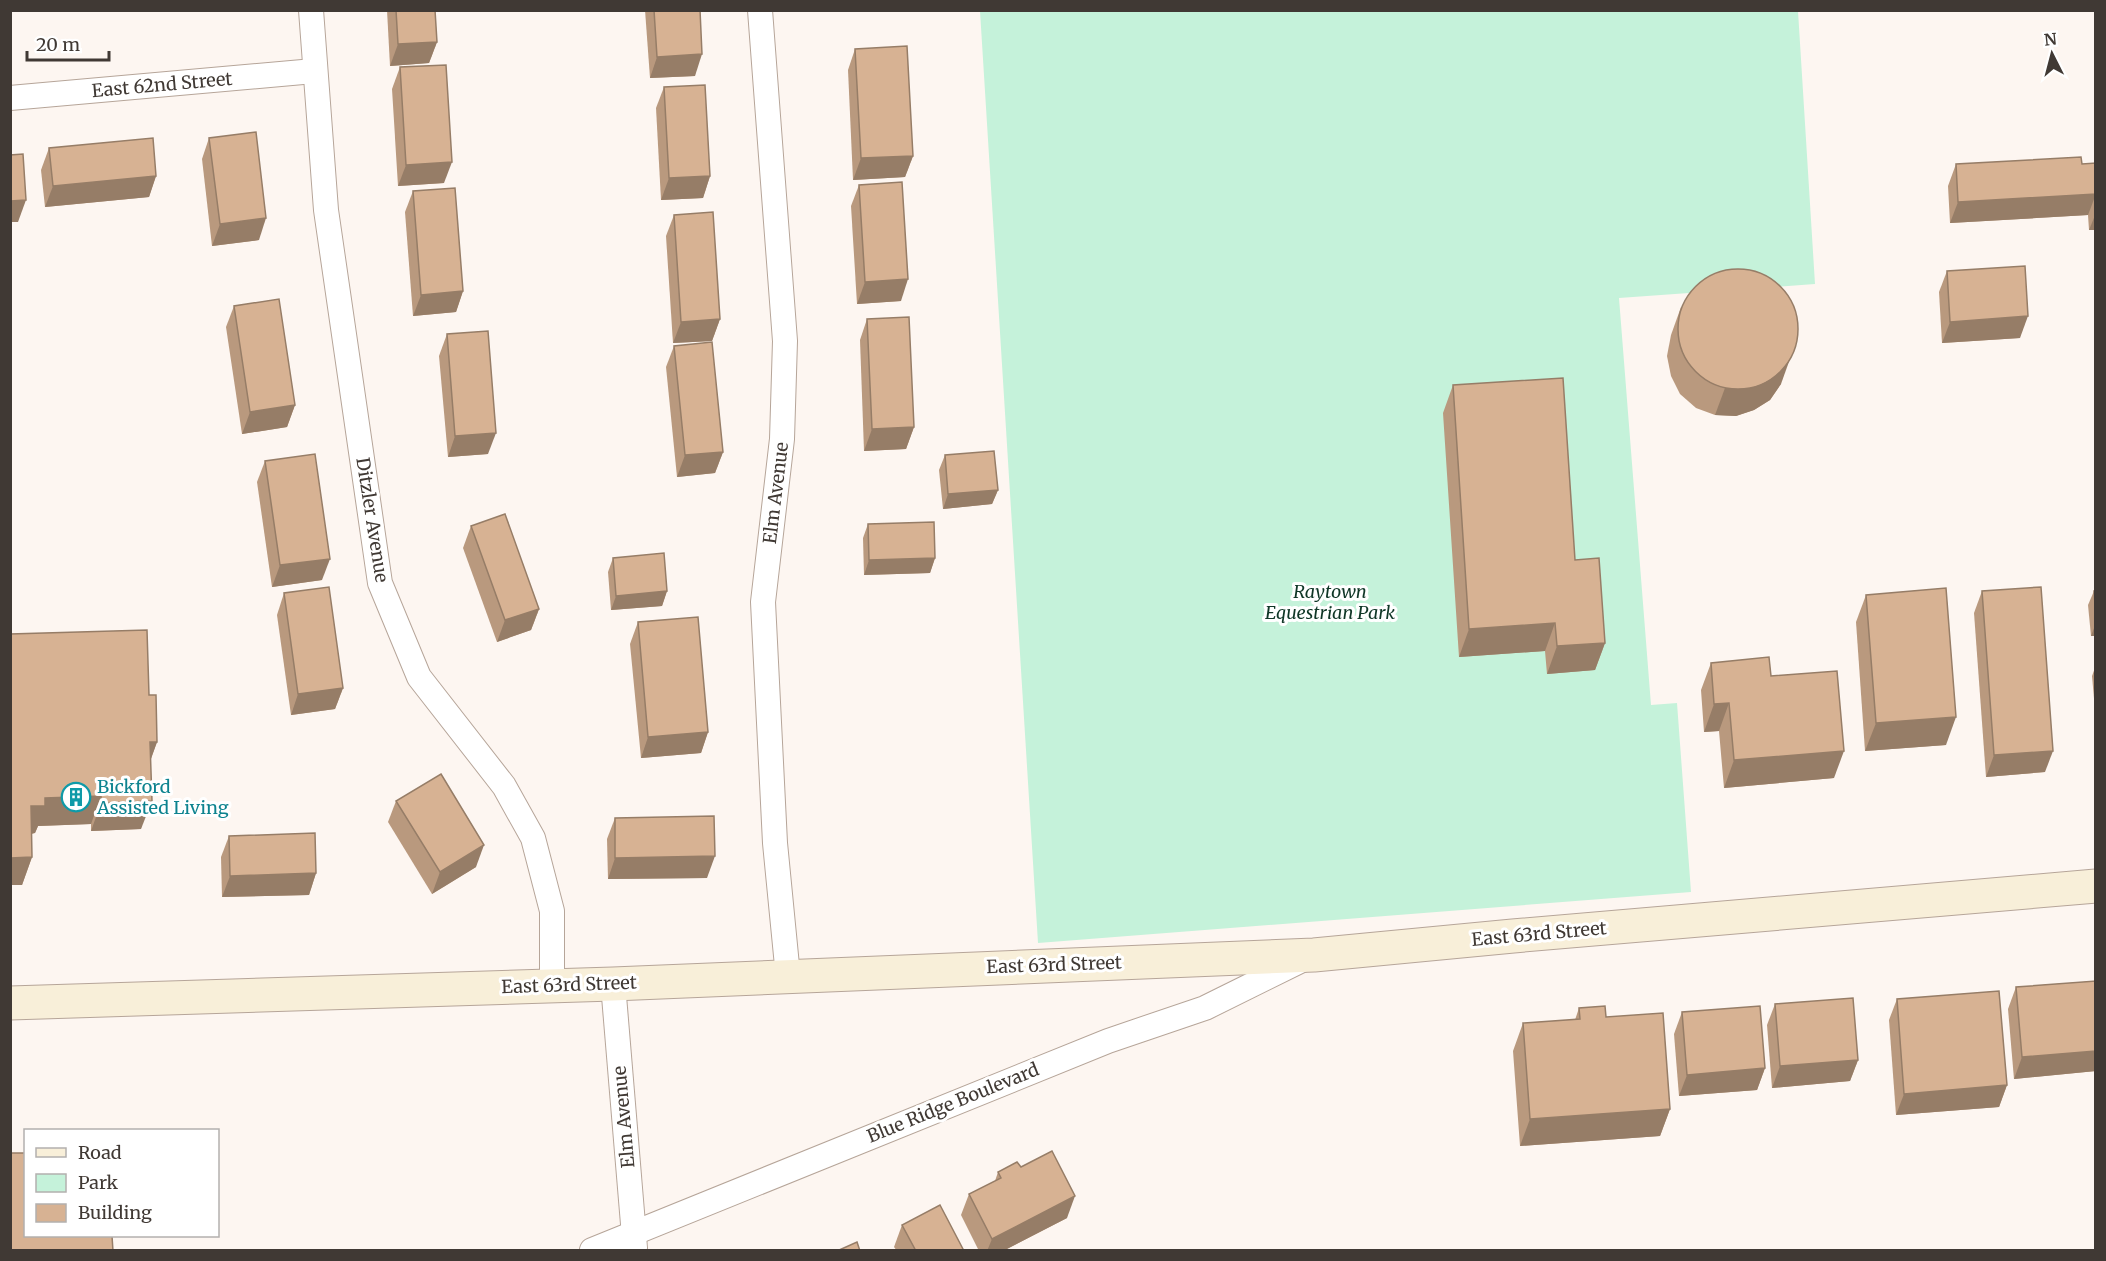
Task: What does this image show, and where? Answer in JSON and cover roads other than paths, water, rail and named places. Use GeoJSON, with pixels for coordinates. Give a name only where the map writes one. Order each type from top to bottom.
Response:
{"type":"FeatureCollection","features":[{"type":"Feature","properties":{"kind":"main road","name":"East 63rd Street"},"geometry":{"type":"LineString","coordinates":[[10,1003],[613,984],[1314,955],[2096,886]]}},
{"type":"Feature","properties":{"kind":"street","name":"Ditzler Avenue"},"geometry":{"type":"LineString","coordinates":[[310,10],[326,210],[380,583],[419,677],[504,786],[533,838],[552,911],[552,985]]}},
{"type":"Feature","properties":{"kind":"street","name":"Elm Avenue"},"geometry":{"type":"LineString","coordinates":[[760,10],[785,341],[782,439],[763,602],[775,843],[788,976]]}},
{"type":"Feature","properties":{"kind":"street","name":"East 62nd Street"},"geometry":{"type":"LineString","coordinates":[[10,99],[314,71]]}},
{"type":"Feature","properties":{"kind":"street","name":"Blue Ridge Boulevard"},"geometry":{"type":"LineString","coordinates":[[592,1251],[634,1242],[1108,1041],[1205,1008],[1314,955]]}},
{"type":"Feature","properties":{"kind":"street","name":"Elm Avenue"},"geometry":{"type":"LineString","coordinates":[[613,984],[634,1242]]}},
{"type":"Feature","properties":{"kind":"place","name":"Bickford Assisted Living"},"geometry":{"type":"Point","coordinates":[76,797]}},
{"type":"Feature","properties":{"kind":"park label","name":"Raytown Equestrian Park"},"geometry":{"type":"Point","coordinates":[1330,602]}}]}
